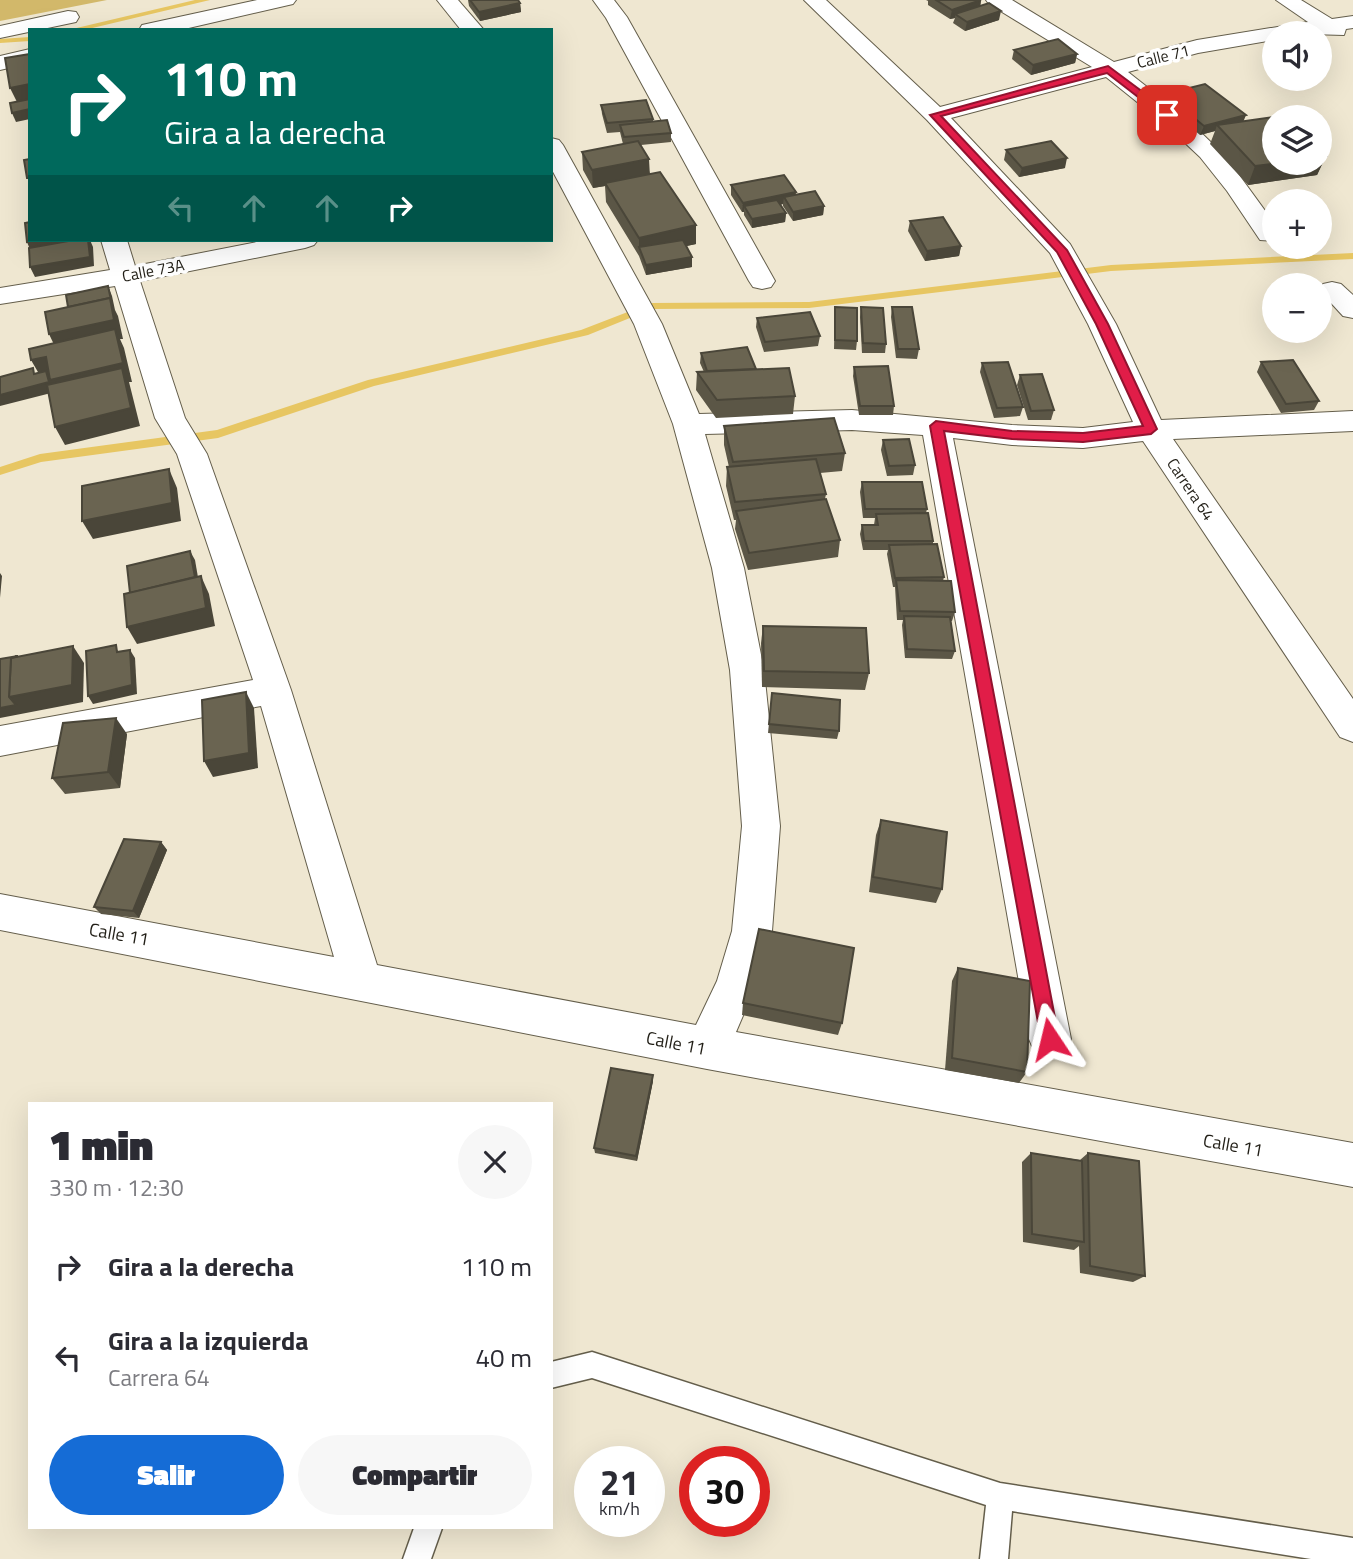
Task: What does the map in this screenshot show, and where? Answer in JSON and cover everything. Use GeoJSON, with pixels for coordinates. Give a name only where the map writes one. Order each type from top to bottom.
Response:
{"type":"FeatureCollection","features":[{"type":"Feature","properties":{"kind":"street"},"geometry":{"type":"LineString","coordinates":[[159,28],[286,0]]}},
{"type":"Feature","properties":{"kind":"street"},"geometry":{"type":"LineString","coordinates":[[447,0],[471,28]]}},
{"type":"Feature","properties":{"kind":"street"},"geometry":{"type":"LineString","coordinates":[[603,0],[616,17],[762,281]]}},
{"type":"Feature","properties":{"kind":"street","name":"Carrera 64"},"geometry":{"type":"LineString","coordinates":[[814,0],[935,115],[1061,250],[1102,324],[1151,429],[1353,727]]}},
{"type":"Feature","properties":{"kind":"street"},"geometry":{"type":"LineString","coordinates":[[1004,4],[1039,0]]}},
{"type":"Feature","properties":{"kind":"street"},"geometry":{"type":"LineString","coordinates":[[1286,0],[1322,21]]}},
{"type":"Feature","properties":{"kind":"street"},"geometry":{"type":"LineString","coordinates":[[1004,4],[1108,69],[1199,142],[1232,180],[1262,224]]}},
{"type":"Feature","properties":{"kind":"street"},"geometry":{"type":"LineString","coordinates":[[0,32],[68,17]]}},
{"type":"Feature","properties":{"kind":"street","name":"Calle 71"},"geometry":{"type":"LineString","coordinates":[[1332,25],[1353,22]]}},
{"type":"Feature","properties":{"kind":"street"},"geometry":{"type":"LineString","coordinates":[[1332,27],[1353,42]]}},
{"type":"Feature","properties":{"kind":"street","name":"Calle 71"},"geometry":{"type":"LineString","coordinates":[[935,115],[1108,69],[1262,36]]}},
{"type":"Feature","properties":{"kind":"street"},"geometry":{"type":"LineString","coordinates":[[0,63],[28,56]]}},
{"type":"Feature","properties":{"kind":"street"},"geometry":{"type":"LineString","coordinates":[[553,154],[561,188],[631,293],[648,324],[688,424],[728,568],[745,657],[761,826],[752,931],[737,984],[707,1049]]}},
{"type":"Feature","properties":{"kind":"street"},"geometry":{"type":"LineString","coordinates":[[115,242],[170,418],[192,454],[274,690],[361,979]]}},
{"type":"Feature","properties":{"kind":"street","name":"Calle 73A"},"geometry":{"type":"LineString","coordinates":[[0,296],[125,276],[295,242]]}},
{"type":"Feature","properties":{"kind":"street"},"geometry":{"type":"LineString","coordinates":[[1332,290],[1353,310]]}},
{"type":"Feature","properties":{"kind":"street"},"geometry":{"type":"LineString","coordinates":[[688,424],[852,420],[1012,435],[1083,438],[1151,429],[1353,421]]}},
{"type":"Feature","properties":{"kind":"street"},"geometry":{"type":"LineString","coordinates":[[936,426],[1050,1039]]}},
{"type":"Feature","properties":{"kind":"street"},"geometry":{"type":"LineString","coordinates":[[0,741],[274,690]]}},
{"type":"Feature","properties":{"kind":"street","name":"Calle 11"},"geometry":{"type":"LineString","coordinates":[[0,912],[361,979],[707,1049],[1060,1116],[1353,1165]]}},
{"type":"Feature","properties":{"kind":"lane"},"geometry":{"type":"LineString","coordinates":[[553,1375],[592,1365],[1000,1496],[1353,1552]]}},
{"type":"Feature","properties":{"kind":"lane"},"geometry":{"type":"LineString","coordinates":[[994,1559],[1000,1496]]}},
{"type":"Feature","properties":{"kind":"lane"},"geometry":{"type":"LineString","coordinates":[[417,1559],[428,1529]]}},
{"type":"Feature","properties":{"kind":"shaded area"},"geometry":{"type":"Polygon","coordinates":[[[0,0],[107,0],[0,21],[0,0]]]}},
{"type":"Feature","properties":{"kind":"building"},"geometry":{"type":"Polygon","coordinates":[[[470,0],[518,0],[520,3],[479,12],[470,0]]]}},
{"type":"Feature","properties":{"kind":"building"},"geometry":{"type":"Polygon","coordinates":[[[936,0],[981,0],[952,10],[936,0]]]}},
{"type":"Feature","properties":{"kind":"building"},"geometry":{"type":"Polygon","coordinates":[[[989,3],[1001,11],[967,22],[955,14],[989,3]]]}},
{"type":"Feature","properties":{"kind":"building"},"geometry":{"type":"Polygon","coordinates":[[[1058,39],[1077,54],[1033,65],[1014,50],[1058,39]]]}},
{"type":"Feature","properties":{"kind":"building"},"geometry":{"type":"Polygon","coordinates":[[[28,54],[28,84],[10,88],[5,58],[28,54]]]}},
{"type":"Feature","properties":{"kind":"building"},"geometry":{"type":"Polygon","coordinates":[[[1205,84],[1246,115],[1204,126],[1165,94],[1205,84]]]}},
{"type":"Feature","properties":{"kind":"building"},"geometry":{"type":"Polygon","coordinates":[[[28,99],[28,109],[12,113],[10,103],[28,99]]]}},
{"type":"Feature","properties":{"kind":"building"},"geometry":{"type":"Polygon","coordinates":[[[646,100],[653,119],[607,123],[601,105],[646,100]]]}},
{"type":"Feature","properties":{"kind":"building"},"geometry":{"type":"Polygon","coordinates":[[[1262,119],[1262,165],[1255,166],[1217,125],[1262,119]]]}},
{"type":"Feature","properties":{"kind":"building"},"geometry":{"type":"Polygon","coordinates":[[[667,120],[671,133],[624,137],[620,125],[667,120]]]}},
{"type":"Feature","properties":{"kind":"building"},"geometry":{"type":"Polygon","coordinates":[[[638,141],[649,159],[592,170],[582,152],[638,141]]]}},
{"type":"Feature","properties":{"kind":"building"},"geometry":{"type":"Polygon","coordinates":[[[1051,141],[1067,158],[1022,168],[1006,150],[1051,141]]]}},
{"type":"Feature","properties":{"kind":"building"},"geometry":{"type":"Polygon","coordinates":[[[28,159],[28,178],[27,178],[24,160],[28,159]]]}},
{"type":"Feature","properties":{"kind":"building"},"geometry":{"type":"Polygon","coordinates":[[[660,172],[696,225],[639,238],[605,183],[660,172]]]}},
{"type":"Feature","properties":{"kind":"building"},"geometry":{"type":"Polygon","coordinates":[[[784,175],[796,192],[743,203],[731,185],[784,175]]]}},
{"type":"Feature","properties":{"kind":"building"},"geometry":{"type":"Polygon","coordinates":[[[815,191],[824,206],[793,212],[784,197],[815,191]]]}},
{"type":"Feature","properties":{"kind":"building"},"geometry":{"type":"Polygon","coordinates":[[[777,200],[786,213],[752,219],[744,206],[777,200]]]}},
{"type":"Feature","properties":{"kind":"building"},"geometry":{"type":"Polygon","coordinates":[[[943,217],[961,246],[927,251],[910,221],[943,217]]]}},
{"type":"Feature","properties":{"kind":"building"},"geometry":{"type":"Polygon","coordinates":[[[28,222],[27,242],[25,223],[28,222]]]}},
{"type":"Feature","properties":{"kind":"building"},"geometry":{"type":"Polygon","coordinates":[[[683,240],[692,257],[646,265],[639,247],[683,240]]]}},
{"type":"Feature","properties":{"kind":"building"},"geometry":{"type":"Polygon","coordinates":[[[63,242],[88,242],[90,257],[30,267],[29,248],[63,242]]]}},
{"type":"Feature","properties":{"kind":"building"},"geometry":{"type":"Polygon","coordinates":[[[108,286],[111,300],[110,298],[68,307],[66,295],[108,286]]]}},
{"type":"Feature","properties":{"kind":"building"},"geometry":{"type":"Polygon","coordinates":[[[110,298],[114,320],[49,334],[45,312],[110,298]]]}},
{"type":"Feature","properties":{"kind":"building"},"geometry":{"type":"Polygon","coordinates":[[[835,307],[857,308],[857,341],[835,340],[835,307]]]}},
{"type":"Feature","properties":{"kind":"building"},"geometry":{"type":"Polygon","coordinates":[[[861,307],[883,308],[886,344],[863,343],[861,307]]]}},
{"type":"Feature","properties":{"kind":"building"},"geometry":{"type":"Polygon","coordinates":[[[892,307],[912,307],[919,349],[898,349],[892,307]]]}},
{"type":"Feature","properties":{"kind":"building"},"geometry":{"type":"Polygon","coordinates":[[[810,312],[820,336],[765,342],[757,318],[810,312]]]}},
{"type":"Feature","properties":{"kind":"building"},"geometry":{"type":"Polygon","coordinates":[[[115,329],[123,363],[50,380],[46,357],[31,360],[29,349],[115,329]]]}},
{"type":"Feature","properties":{"kind":"building"},"geometry":{"type":"Polygon","coordinates":[[[747,347],[756,369],[707,371],[701,353],[747,347]]]}},
{"type":"Feature","properties":{"kind":"building"},"geometry":{"type":"Polygon","coordinates":[[[1293,360],[1319,401],[1286,404],[1261,362],[1293,360]]]}},
{"type":"Feature","properties":{"kind":"building"},"geometry":{"type":"Polygon","coordinates":[[[1008,362],[1023,407],[997,408],[982,363],[1008,362]]]}},
{"type":"Feature","properties":{"kind":"building"},"geometry":{"type":"Polygon","coordinates":[[[888,366],[894,406],[860,406],[854,367],[888,366]]]}},
{"type":"Feature","properties":{"kind":"building"},"geometry":{"type":"Polygon","coordinates":[[[33,368],[34,374],[46,371],[49,382],[0,395],[0,377],[33,368]]]}},
{"type":"Feature","properties":{"kind":"building"},"geometry":{"type":"Polygon","coordinates":[[[122,368],[131,408],[55,427],[47,385],[122,368]]]}},
{"type":"Feature","properties":{"kind":"building"},"geometry":{"type":"Polygon","coordinates":[[[789,368],[795,396],[717,400],[697,372],[789,368]]]}},
{"type":"Feature","properties":{"kind":"building"},"geometry":{"type":"Polygon","coordinates":[[[1042,374],[1054,410],[1031,411],[1020,375],[1042,374]]]}},
{"type":"Feature","properties":{"kind":"building"},"geometry":{"type":"Polygon","coordinates":[[[834,418],[845,453],[733,462],[724,426],[834,418]]]}},
{"type":"Feature","properties":{"kind":"building"},"geometry":{"type":"Polygon","coordinates":[[[909,439],[915,465],[889,466],[883,440],[909,439]]]}},
{"type":"Feature","properties":{"kind":"building"},"geometry":{"type":"Polygon","coordinates":[[[816,459],[826,494],[735,502],[727,467],[816,459]]]}},
{"type":"Feature","properties":{"kind":"building"},"geometry":{"type":"Polygon","coordinates":[[[169,469],[172,503],[82,521],[82,486],[169,469]]]}},
{"type":"Feature","properties":{"kind":"building"},"geometry":{"type":"Polygon","coordinates":[[[862,482],[922,482],[927,509],[865,509],[862,482]]]}},
{"type":"Feature","properties":{"kind":"building"},"geometry":{"type":"Polygon","coordinates":[[[826,499],[840,540],[749,553],[736,511],[826,499]]]}},
{"type":"Feature","properties":{"kind":"building"},"geometry":{"type":"Polygon","coordinates":[[[928,513],[933,541],[864,541],[862,525],[878,525],[876,514],[928,513]]]}},
{"type":"Feature","properties":{"kind":"building"},"geometry":{"type":"Polygon","coordinates":[[[937,544],[944,577],[895,578],[889,545],[937,544]]]}},
{"type":"Feature","properties":{"kind":"building"},"geometry":{"type":"Polygon","coordinates":[[[190,551],[195,577],[130,593],[127,566],[190,551]]]}},
{"type":"Feature","properties":{"kind":"building"},"geometry":{"type":"Polygon","coordinates":[[[201,576],[206,608],[127,627],[124,594],[201,576]]]}},
{"type":"Feature","properties":{"kind":"building"},"geometry":{"type":"Polygon","coordinates":[[[896,580],[951,581],[955,612],[900,611],[896,580]]]}},
{"type":"Feature","properties":{"kind":"building"},"geometry":{"type":"Polygon","coordinates":[[[904,616],[950,617],[955,651],[907,649],[904,616]]]}},
{"type":"Feature","properties":{"kind":"building"},"geometry":{"type":"Polygon","coordinates":[[[763,626],[866,628],[869,673],[764,671],[763,626]]]}},
{"type":"Feature","properties":{"kind":"building"},"geometry":{"type":"Polygon","coordinates":[[[116,645],[117,652],[130,650],[132,685],[88,696],[86,651],[116,645]]]}},
{"type":"Feature","properties":{"kind":"building"},"geometry":{"type":"Polygon","coordinates":[[[73,646],[72,685],[9,697],[11,658],[73,646]]]}},
{"type":"Feature","properties":{"kind":"building"},"geometry":{"type":"Polygon","coordinates":[[[18,656],[11,658],[9,697],[16,705],[0,708],[0,659],[18,656]]]}},
{"type":"Feature","properties":{"kind":"building"},"geometry":{"type":"Polygon","coordinates":[[[246,692],[249,753],[204,761],[202,700],[246,692]]]}},
{"type":"Feature","properties":{"kind":"building"},"geometry":{"type":"Polygon","coordinates":[[[772,693],[840,700],[839,731],[769,724],[772,693]]]}},
{"type":"Feature","properties":{"kind":"building"},"geometry":{"type":"Polygon","coordinates":[[[116,718],[108,772],[52,778],[63,723],[116,718]]]}},
{"type":"Feature","properties":{"kind":"building"},"geometry":{"type":"Polygon","coordinates":[[[881,820],[947,832],[942,889],[873,877],[881,820]]]}},
{"type":"Feature","properties":{"kind":"building"},"geometry":{"type":"Polygon","coordinates":[[[124,839],[161,842],[133,911],[94,907],[124,839]]]}},
{"type":"Feature","properties":{"kind":"building"},"geometry":{"type":"Polygon","coordinates":[[[759,929],[854,948],[842,1023],[743,1003],[759,929]]]}},
{"type":"Feature","properties":{"kind":"building"},"geometry":{"type":"Polygon","coordinates":[[[958,968],[1030,981],[1027,1072],[952,1058],[958,968]]]}},
{"type":"Feature","properties":{"kind":"building"},"geometry":{"type":"Polygon","coordinates":[[[611,1068],[653,1075],[636,1156],[594,1148],[611,1068]]]}},
{"type":"Feature","properties":{"kind":"building"},"geometry":{"type":"Polygon","coordinates":[[[1031,1153],[1082,1161],[1084,1242],[1032,1234],[1031,1153]]]}},
{"type":"Feature","properties":{"kind":"building"},"geometry":{"type":"Polygon","coordinates":[[[1088,1153],[1139,1161],[1145,1276],[1090,1266],[1088,1153]]]}},
{"type":"Feature","properties":{"kind":"waterway"},"geometry":{"type":"LineString","coordinates":[[81,28],[206,0]]}},
{"type":"Feature","properties":{"kind":"waterway"},"geometry":{"type":"LineString","coordinates":[[0,41],[28,39]]}},
{"type":"Feature","properties":{"kind":"waterway"},"geometry":{"type":"LineString","coordinates":[[0,471],[40,458],[218,434],[372,383],[584,333],[651,306],[809,305],[1111,268],[1353,256]]}},
{"type":"Feature","properties":{"kind":"route"},"geometry":{"type":"LineString","coordinates":[[1050,1039],[936,426],[1012,435],[1083,438],[1151,429],[1102,324],[1061,250],[935,115],[1108,69],[1167,115]]}}]}
